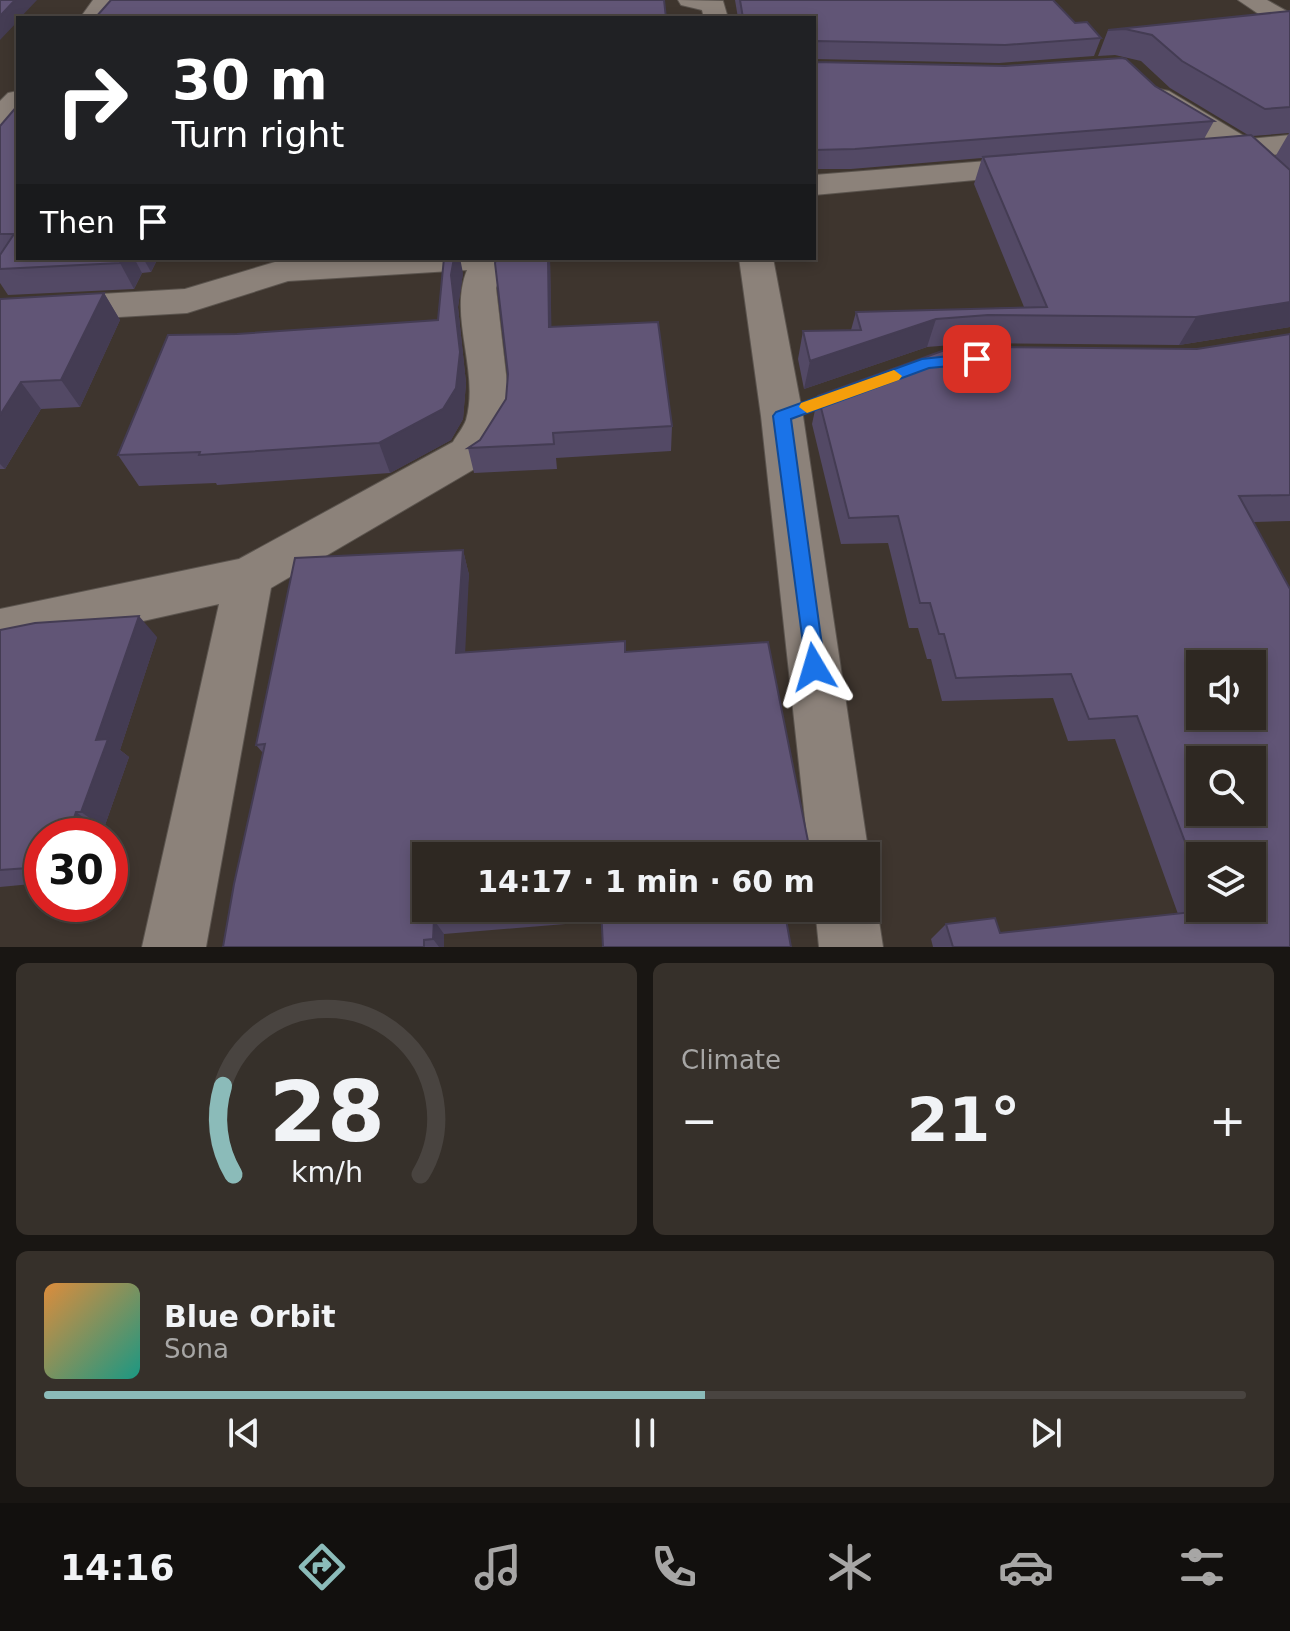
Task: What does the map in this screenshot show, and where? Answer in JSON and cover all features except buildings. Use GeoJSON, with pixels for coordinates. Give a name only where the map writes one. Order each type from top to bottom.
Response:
{"type":"FeatureCollection","features":[{"type":"Feature","properties":{"kind":"street"},"geometry":{"type":"LineString","coordinates":[[690,0],[714,6],[716,16]]}},
{"type":"Feature","properties":{"kind":"street"},"geometry":{"type":"LineString","coordinates":[[1250,0],[1290,24]]}},
{"type":"Feature","properties":{"kind":"street"},"geometry":{"type":"LineString","coordinates":[[1139,78],[1158,96],[1244,149],[1277,181]]}},
{"type":"Feature","properties":{"kind":"street"},"geometry":{"type":"LineString","coordinates":[[0,117],[16,101]]}},
{"type":"Feature","properties":{"kind":"street"},"geometry":{"type":"LineString","coordinates":[[1196,153],[1290,144]]}},
{"type":"Feature","properties":{"kind":"street"},"geometry":{"type":"LineString","coordinates":[[816,185],[1069,164]]}},
{"type":"Feature","properties":{"kind":"street"},"geometry":{"type":"LineString","coordinates":[[0,312],[187,301],[285,270],[455,260]]}},
{"type":"Feature","properties":{"kind":"street"},"geometry":{"type":"LineString","coordinates":[[0,631],[249,577],[468,453],[486,424],[489,400],[478,288],[488,260]]}},
{"type":"Feature","properties":{"kind":"street"},"geometry":{"type":"LineString","coordinates":[[757,260],[796,411],[838,842]]}},
{"type":"Feature","properties":{"kind":"street"},"geometry":{"type":"LineString","coordinates":[[174,947],[249,577]]}},
{"type":"Feature","properties":{"kind":"street"},"geometry":{"type":"LineString","coordinates":[[848,922],[851,947]]}},
{"type":"Feature","properties":{"kind":"slow traffic"},"geometry":{"type":"LineString","coordinates":[[807,407],[894,376]]}},
{"type":"Feature","properties":{"kind":"route"},"geometry":{"type":"LineString","coordinates":[[814,667],[782,416],[928,363],[977,359]]}}]}
